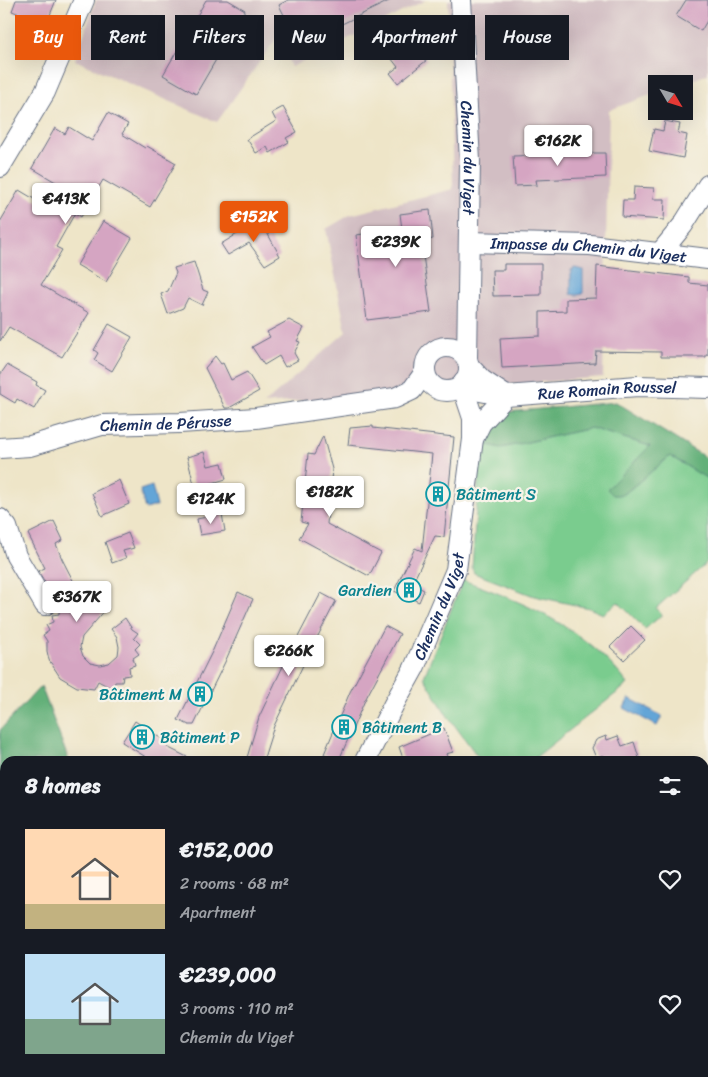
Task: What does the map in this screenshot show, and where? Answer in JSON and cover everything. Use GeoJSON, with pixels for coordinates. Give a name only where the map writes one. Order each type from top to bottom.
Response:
{"type":"FeatureCollection","features":[{"type":"Feature","properties":{"kind":"street"},"geometry":{"type":"LineString","coordinates":[[0,167],[45,92],[84,0]]}},
{"type":"Feature","properties":{"kind":"street","name":"Chemin du Viget"},"geometry":{"type":"LineString","coordinates":[[459,379],[467,315],[470,161],[461,0]]}},
{"type":"Feature","properties":{"kind":"street"},"geometry":{"type":"LineString","coordinates":[[662,252],[683,225],[708,185]]}},
{"type":"Feature","properties":{"kind":"street","name":"Impasse du Chemin du Viget"},"geometry":{"type":"LineString","coordinates":[[468,242],[590,245],[662,252],[708,259]]}},
{"type":"Feature","properties":{"kind":"street"},"geometry":{"type":"LineString","coordinates":[[459,379],[429,381],[425,372],[428,358],[432,353],[445,347],[467,315]]}},
{"type":"Feature","properties":{"kind":"street"},"geometry":{"type":"LineString","coordinates":[[445,347],[458,350],[459,379],[473,418],[473,439]]}},
{"type":"Feature","properties":{"kind":"street","name":"Chemin de Pérusse"},"geometry":{"type":"LineString","coordinates":[[0,448],[30,446],[102,425],[180,423],[256,418],[395,398],[412,390],[425,372]]}},
{"type":"Feature","properties":{"kind":"street","name":"Rue Romain Roussel"},"geometry":{"type":"LineString","coordinates":[[459,379],[475,390],[506,396],[638,386],[708,388]]}},
{"type":"Feature","properties":{"kind":"street","name":"Chemin de Pérusse"},"geometry":{"type":"LineString","coordinates":[[335,408],[399,404],[459,379]]}},
{"type":"Feature","properties":{"kind":"street"},"geometry":{"type":"LineString","coordinates":[[473,439],[480,423],[506,396]]}},
{"type":"Feature","properties":{"kind":"street","name":"Chemin du Viget"},"geometry":{"type":"LineString","coordinates":[[368,756],[414,668],[456,570],[473,439]]}},
{"type":"Feature","properties":{"kind":"street"},"geometry":{"type":"LineString","coordinates":[[0,519],[7,528],[16,556],[45,605]]}},
{"type":"Feature","properties":{"kind":"shaded area"},"geometry":{"type":"Polygon","coordinates":[[[96,0],[426,0],[396,15],[354,15],[354,36],[344,41],[344,15],[274,15],[274,42],[264,56],[264,15],[175,15],[175,60],[261,60],[217,122],[75,60],[81,60],[81,43],[96,0]]]}},
{"type":"Feature","properties":{"kind":"shaded area"},"geometry":{"type":"Polygon","coordinates":[[[448,0],[708,0],[708,74],[693,80],[693,75],[648,75],[648,96],[609,110],[603,377],[264,404],[346,332],[326,229],[350,215],[453,189],[450,60],[475,60],[475,15],[448,15],[448,0]]]}},
{"type":"Feature","properties":{"kind":"shaded area"},"geometry":{"type":"Polygon","coordinates":[[[288,60],[305,60],[291,67],[288,60]]]}},
{"type":"Feature","properties":{"kind":"green space"},"geometry":{"type":"Polygon","coordinates":[[[616,402],[708,459],[708,479],[670,456],[623,495],[613,495],[607,489],[650,446],[591,428],[501,448],[481,443],[496,413],[616,402]]]}},
{"type":"Feature","properties":{"kind":"green space"},"geometry":{"type":"Polygon","coordinates":[[[591,428],[650,446],[607,489],[623,495],[670,456],[708,479],[708,562],[656,608],[662,615],[645,629],[618,602],[603,614],[589,608],[534,596],[474,573],[472,568],[481,443],[501,448],[591,428]]]}},
{"type":"Feature","properties":{"kind":"green space"},"geometry":{"type":"Polygon","coordinates":[[[463,580],[532,608],[574,632],[611,664],[628,684],[537,756],[477,756],[447,715],[424,677],[463,580]]]}},
{"type":"Feature","properties":{"kind":"green space"},"geometry":{"type":"Polygon","coordinates":[[[41,686],[67,756],[0,756],[0,730],[41,686]]]}},
{"type":"Feature","properties":{"kind":"water"},"geometry":{"type":"Polygon","coordinates":[[[575,268],[583,270],[583,294],[571,294],[571,270],[575,268]]]}},
{"type":"Feature","properties":{"kind":"water"},"geometry":{"type":"Polygon","coordinates":[[[152,486],[157,506],[145,509],[140,490],[152,486]]]}},
{"type":"Feature","properties":{"kind":"water"},"geometry":{"type":"Polygon","coordinates":[[[629,698],[662,716],[657,726],[624,708],[629,698]]]}},
{"type":"Feature","properties":{"kind":"building"},"geometry":{"type":"Polygon","coordinates":[[[16,0],[56,0],[50,15],[22,15],[12,11],[16,0]]]}},
{"type":"Feature","properties":{"kind":"building"},"geometry":{"type":"Polygon","coordinates":[[[206,0],[228,0],[245,10],[242,15],[197,15],[206,0]]]}},
{"type":"Feature","properties":{"kind":"building"},"geometry":{"type":"Polygon","coordinates":[[[288,0],[391,0],[360,15],[354,15],[354,18],[344,23],[344,15],[284,15],[279,5],[288,0]]]}},
{"type":"Feature","properties":{"kind":"building"},"geometry":{"type":"Polygon","coordinates":[[[686,0],[708,0],[708,19],[701,31],[676,16],[686,0]]]}},
{"type":"Feature","properties":{"kind":"building"},"geometry":{"type":"Polygon","coordinates":[[[175,54],[175,60],[216,60],[196,94],[163,75],[175,54]]]}},
{"type":"Feature","properties":{"kind":"building"},"geometry":{"type":"Polygon","coordinates":[[[393,60],[427,60],[398,83],[390,73],[398,67],[393,60]]]}},
{"type":"Feature","properties":{"kind":"building"},"geometry":{"type":"Polygon","coordinates":[[[283,107],[297,132],[286,138],[289,142],[270,153],[267,147],[256,153],[247,139],[276,121],[272,113],[283,107]]]}},
{"type":"Feature","properties":{"kind":"building"},"geometry":{"type":"Polygon","coordinates":[[[108,113],[128,124],[122,134],[176,163],[150,207],[103,180],[81,217],[75,213],[56,247],[62,250],[41,285],[89,313],[62,357],[9,327],[0,341],[0,222],[19,190],[51,209],[64,187],[32,168],[55,128],[65,134],[69,127],[92,141],[108,113]]]}},
{"type":"Feature","properties":{"kind":"building"},"geometry":{"type":"Polygon","coordinates":[[[665,121],[680,124],[678,133],[687,135],[683,158],[649,151],[654,129],[663,131],[665,121]]]}},
{"type":"Feature","properties":{"kind":"building"},"geometry":{"type":"Polygon","coordinates":[[[605,153],[606,177],[536,180],[537,185],[515,186],[513,156],[605,153]]]}},
{"type":"Feature","properties":{"kind":"building"},"geometry":{"type":"Polygon","coordinates":[[[634,187],[654,188],[653,199],[665,199],[664,220],[622,217],[623,200],[633,200],[634,187]]]}},
{"type":"Feature","properties":{"kind":"building"},"geometry":{"type":"Polygon","coordinates":[[[430,210],[433,239],[421,241],[431,312],[367,320],[356,235],[402,229],[400,214],[430,210]]]}},
{"type":"Feature","properties":{"kind":"building"},"geometry":{"type":"Polygon","coordinates":[[[260,220],[280,256],[265,265],[249,243],[228,255],[221,244],[260,220]]]}},
{"type":"Feature","properties":{"kind":"building"},"geometry":{"type":"Polygon","coordinates":[[[103,221],[132,238],[106,282],[77,265],[103,221]]]}},
{"type":"Feature","properties":{"kind":"building"},"geometry":{"type":"Polygon","coordinates":[[[194,262],[203,290],[208,292],[202,305],[188,298],[183,308],[168,314],[161,294],[168,291],[176,273],[174,268],[194,262]]]}},
{"type":"Feature","properties":{"kind":"building"},"geometry":{"type":"Polygon","coordinates":[[[504,264],[541,264],[541,295],[493,296],[492,270],[504,270],[504,264]]]}},
{"type":"Feature","properties":{"kind":"building"},"geometry":{"type":"Polygon","coordinates":[[[597,266],[689,277],[689,283],[708,285],[708,355],[706,357],[661,357],[661,352],[596,351],[595,363],[502,368],[500,338],[540,336],[540,312],[566,311],[566,299],[596,298],[597,266]]]}},
{"type":"Feature","properties":{"kind":"building"},"geometry":{"type":"Polygon","coordinates":[[[289,320],[304,328],[297,341],[300,342],[294,353],[298,360],[285,367],[279,356],[264,365],[252,347],[270,337],[267,332],[289,320]]]}},
{"type":"Feature","properties":{"kind":"building"},"geometry":{"type":"Polygon","coordinates":[[[109,324],[132,337],[112,371],[94,360],[98,353],[94,350],[109,324]]]}},
{"type":"Feature","properties":{"kind":"building"},"geometry":{"type":"Polygon","coordinates":[[[215,356],[221,364],[223,363],[231,380],[247,372],[259,391],[229,408],[225,408],[205,368],[215,356]]]}},
{"type":"Feature","properties":{"kind":"building"},"geometry":{"type":"Polygon","coordinates":[[[7,365],[37,382],[36,385],[45,390],[34,409],[17,399],[15,403],[0,394],[0,375],[7,365]]]}},
{"type":"Feature","properties":{"kind":"building","name":"Bâtiment S"},"geometry":{"type":"Polygon","coordinates":[[[373,426],[373,428],[454,437],[444,537],[435,536],[412,584],[424,590],[419,602],[394,591],[415,548],[422,551],[432,454],[348,445],[350,428],[373,426]]]}},
{"type":"Feature","properties":{"kind":"building"},"geometry":{"type":"Polygon","coordinates":[[[323,436],[332,469],[327,524],[381,553],[369,576],[299,538],[308,524],[301,522],[308,454],[314,455],[323,436]]]}},
{"type":"Feature","properties":{"kind":"building"},"geometry":{"type":"Polygon","coordinates":[[[204,452],[208,466],[222,463],[226,479],[195,488],[187,457],[204,452]]]}},
{"type":"Feature","properties":{"kind":"building"},"geometry":{"type":"Polygon","coordinates":[[[119,480],[129,504],[102,516],[92,493],[119,480]]]}},
{"type":"Feature","properties":{"kind":"building"},"geometry":{"type":"Polygon","coordinates":[[[222,514],[225,531],[200,535],[197,519],[222,514]]]}},
{"type":"Feature","properties":{"kind":"building"},"geometry":{"type":"Polygon","coordinates":[[[54,521],[63,540],[56,544],[84,602],[88,601],[89,610],[107,608],[82,637],[80,647],[83,656],[90,663],[100,665],[109,663],[118,655],[117,637],[111,629],[125,618],[132,629],[138,633],[134,638],[140,644],[135,649],[139,654],[133,658],[135,665],[129,667],[130,675],[123,676],[122,682],[115,682],[113,689],[98,681],[94,689],[77,687],[60,677],[49,660],[47,641],[43,635],[49,631],[46,625],[53,622],[52,615],[59,614],[61,583],[48,587],[38,571],[45,568],[28,534],[54,521]]]}},
{"type":"Feature","properties":{"kind":"building"},"geometry":{"type":"Polygon","coordinates":[[[128,533],[134,548],[123,551],[126,558],[112,563],[105,542],[128,533]]]}},
{"type":"Feature","properties":{"kind":"building"},"geometry":{"type":"Polygon","coordinates":[[[238,592],[253,599],[194,725],[189,725],[178,720],[213,650],[238,592]]]}},
{"type":"Feature","properties":{"kind":"building"},"geometry":{"type":"Polygon","coordinates":[[[321,593],[336,601],[274,726],[265,756],[247,756],[259,717],[321,593]]]}},
{"type":"Feature","properties":{"kind":"building"},"geometry":{"type":"Polygon","coordinates":[[[385,626],[400,634],[365,700],[341,756],[329,756],[324,754],[350,692],[385,626]]]}},
{"type":"Feature","properties":{"kind":"building"},"geometry":{"type":"Polygon","coordinates":[[[631,626],[645,640],[624,660],[610,647],[631,626]]]}},
{"type":"Feature","properties":{"kind":"building","name":"Bâtiment P"},"geometry":{"type":"Polygon","coordinates":[[[135,721],[169,744],[167,747],[185,756],[144,756],[122,742],[135,721]]]}},
{"type":"Feature","properties":{"kind":"building"},"geometry":{"type":"Polygon","coordinates":[[[444,728],[453,752],[446,754],[447,756],[402,756],[399,747],[444,728]]]}},
{"type":"Feature","properties":{"kind":"building"},"geometry":{"type":"Polygon","coordinates":[[[606,736],[607,740],[618,736],[622,746],[634,742],[638,756],[595,756],[592,748],[596,740],[606,736]]]}},
{"type":"Feature","properties":{"kind":"place","name":"Bâtiment S"},"geometry":{"type":"Point","coordinates":[438,494]}},
{"type":"Feature","properties":{"kind":"place","name":"Gardien"},"geometry":{"type":"Point","coordinates":[409,590]}},
{"type":"Feature","properties":{"kind":"place","name":"Bâtiment M"},"geometry":{"type":"Point","coordinates":[200,694]}},
{"type":"Feature","properties":{"kind":"place","name":"Bâtiment B"},"geometry":{"type":"Point","coordinates":[344,727]}},
{"type":"Feature","properties":{"kind":"place","name":"Bâtiment P"},"geometry":{"type":"Point","coordinates":[142,737]}}]}
